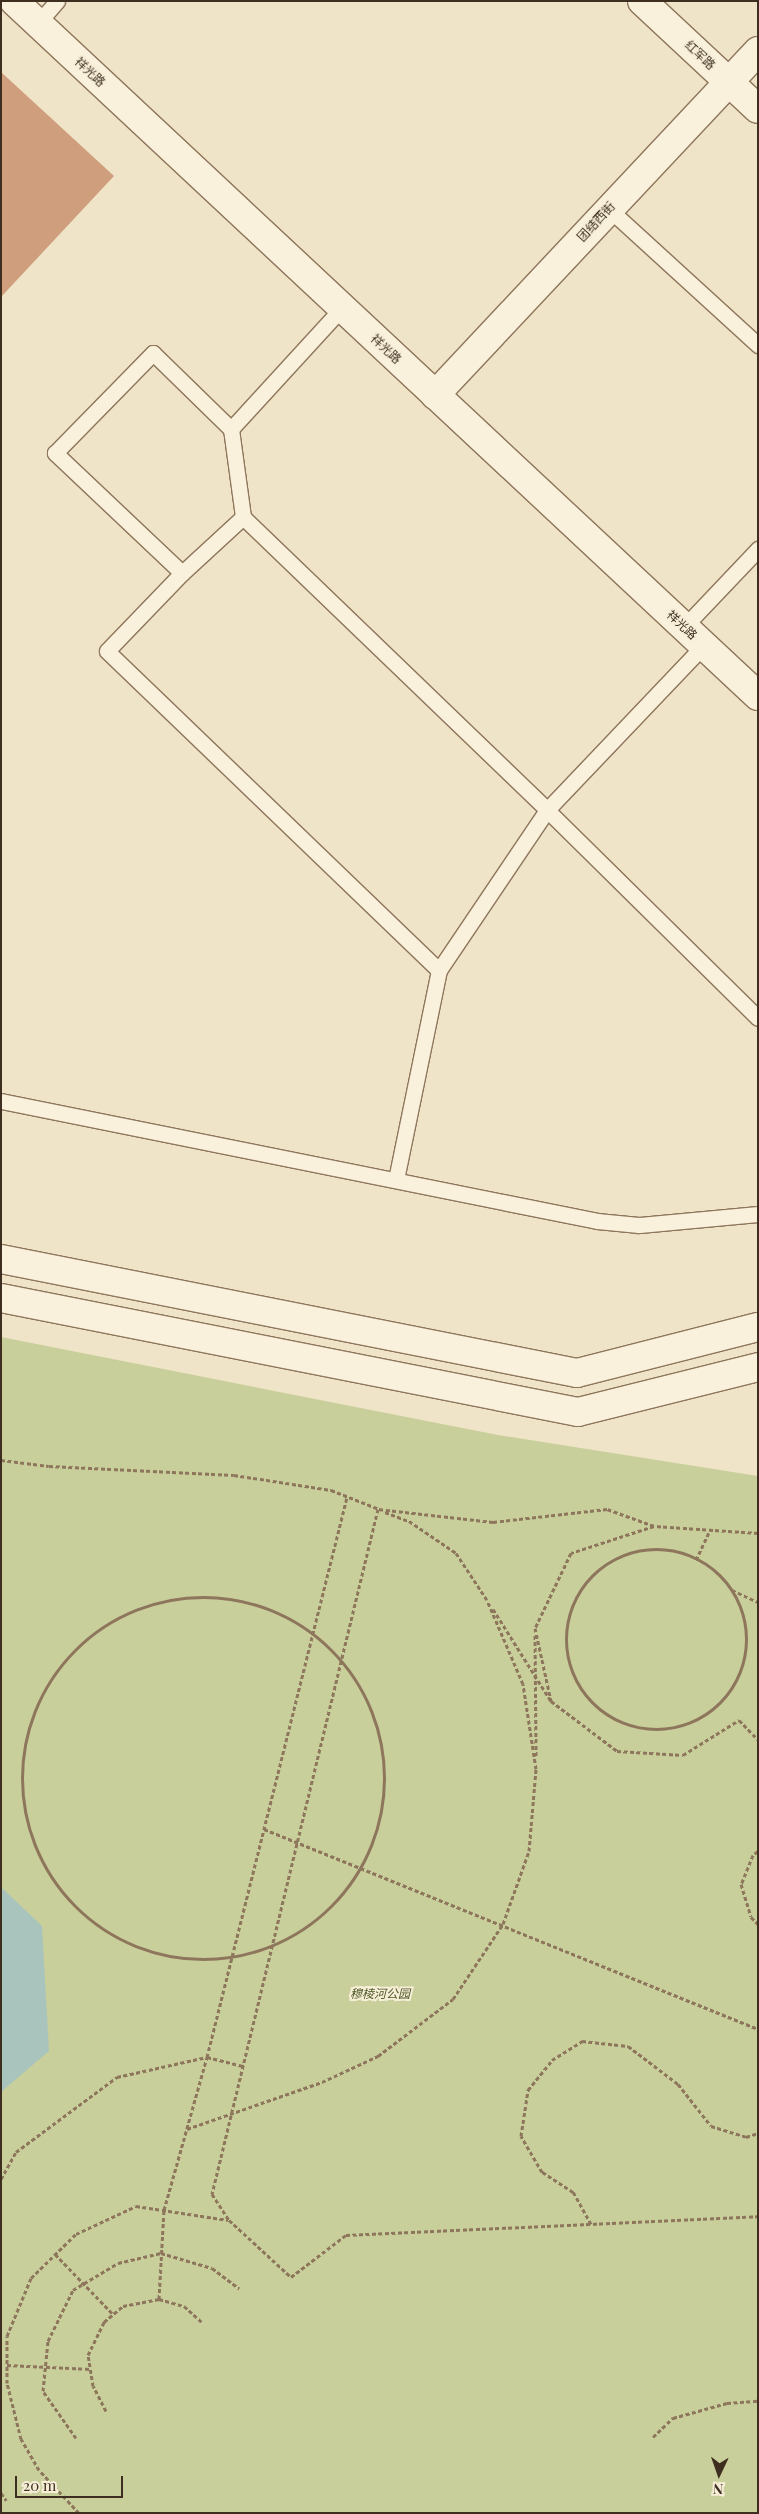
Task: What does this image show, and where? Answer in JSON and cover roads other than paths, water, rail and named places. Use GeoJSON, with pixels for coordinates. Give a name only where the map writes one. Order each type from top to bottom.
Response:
{"type":"FeatureCollection","features":[{"type":"Feature","properties":{"kind":"street","name":"祥光路"},"geometry":{"type":"LineString","coordinates":[[14,1],[758,696]]}},
{"type":"Feature","properties":{"kind":"street","name":"红军路"},"geometry":{"type":"LineString","coordinates":[[642,1],[758,109]]}},
{"type":"Feature","properties":{"kind":"street","name":"团结西街"},"geometry":{"type":"LineString","coordinates":[[435,394],[758,51]]}},
{"type":"Feature","properties":{"kind":"street"},"geometry":{"type":"LineString","coordinates":[[1,1259],[577,1373],[758,1327]]}},
{"type":"Feature","properties":{"kind":"street"},"geometry":{"type":"LineString","coordinates":[[1,1298],[578,1412],[758,1367]]}},
{"type":"Feature","properties":{"kind":"lane"},"geometry":{"type":"LineString","coordinates":[[38,23],[58,1]]}},
{"type":"Feature","properties":{"kind":"lane"},"geometry":{"type":"LineString","coordinates":[[609,209],[758,345]]}},
{"type":"Feature","properties":{"kind":"lane"},"geometry":{"type":"LineString","coordinates":[[231,429],[342,308]]}},
{"type":"Feature","properties":{"kind":"lane"},"geometry":{"type":"LineString","coordinates":[[182,573],[55,453],[153,353],[231,429],[243,517],[547,810],[758,1018]]}},
{"type":"Feature","properties":{"kind":"lane"},"geometry":{"type":"LineString","coordinates":[[243,517],[182,573],[107,650],[439,970]]}},
{"type":"Feature","properties":{"kind":"lane"},"geometry":{"type":"LineString","coordinates":[[684,627],[758,550]]}},
{"type":"Feature","properties":{"kind":"lane"},"geometry":{"type":"LineString","coordinates":[[396,1180],[439,970],[547,810],[704,645]]}},
{"type":"Feature","properties":{"kind":"lane"},"geometry":{"type":"LineString","coordinates":[[1,1101],[597,1221],[639,1225],[758,1214]]}},
{"type":"Feature","properties":{"kind":"water"},"geometry":{"type":"Polygon","coordinates":[[[1,1887],[42,1926],[49,2051],[1,2092],[1,1887]]]}},
{"type":"Feature","properties":{"kind":"park label","name":"穆棱河公园"},"geometry":{"type":"Point","coordinates":[380,1994]}}]}
